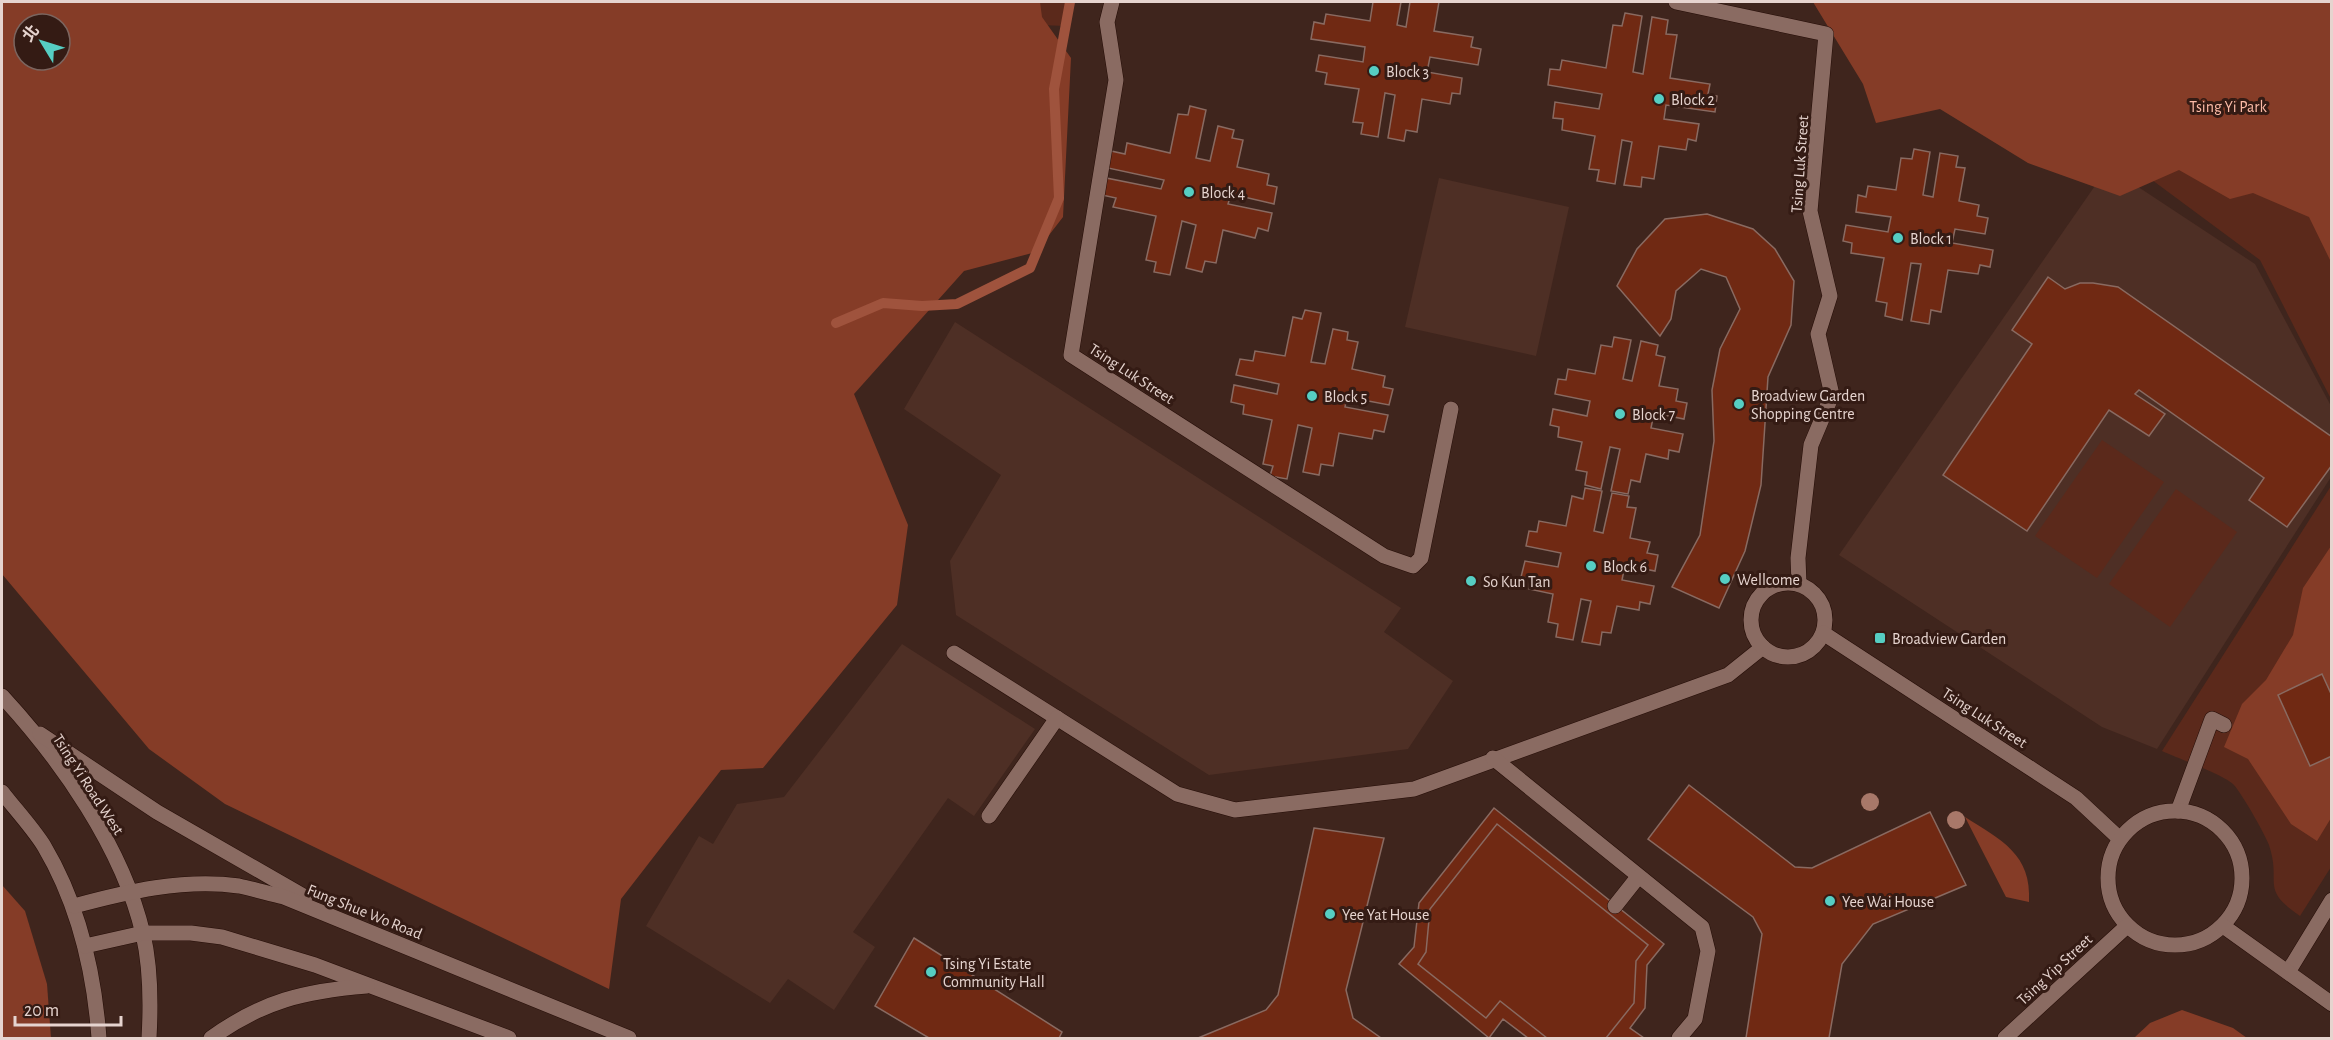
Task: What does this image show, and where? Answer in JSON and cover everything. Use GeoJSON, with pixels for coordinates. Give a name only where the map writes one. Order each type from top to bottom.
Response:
{"type":"FeatureCollection","features":[{"type":"Feature","properties":{"kind":"main road","name":"Tsing Luk Street"},"geometry":{"type":"LineString","coordinates":[[1112,2],[1107,22],[1116,80],[1071,355],[1384,556],[1405,566],[1413,566],[1421,558],[1450,409]]}},
{"type":"Feature","properties":{"kind":"main road","name":"Tsing Luk Street"},"geometry":{"type":"LineString","coordinates":[[1676,2],[1826,34],[1810,211],[1830,296],[1818,334],[1832,395],[1811,445],[1798,558],[1799,584]]}},
{"type":"Feature","properties":{"kind":"main road"},"geometry":{"type":"LineString","coordinates":[[1799,584],[1818,598],[1824,609],[1823,633],[1817,643],[1797,656],[1773,654],[1763,647],[1752,625],[1756,601],[1774,585],[1799,584]]}},
{"type":"Feature","properties":{"kind":"main road","name":"Tsing Luk Street"},"geometry":{"type":"LineString","coordinates":[[1823,633],[2076,798],[2120,839]]}},
{"type":"Feature","properties":{"kind":"main road"},"geometry":{"type":"LineString","coordinates":[[954,653],[1177,795],[1235,810],[1414,789],[1493,758],[1728,675],[1763,647]]}},
{"type":"Feature","properties":{"kind":"main road"},"geometry":{"type":"LineString","coordinates":[[2,696],[28,725],[89,770],[157,812],[352,924]]}},
{"type":"Feature","properties":{"kind":"main road"},"geometry":{"type":"LineString","coordinates":[[989,816],[1057,718]]}},
{"type":"Feature","properties":{"kind":"main road"},"geometry":{"type":"LineString","coordinates":[[2178,811],[2212,719],[2224,724]]}},
{"type":"Feature","properties":{"kind":"main road","name":"Tsing Yi Road West"},"geometry":{"type":"LineString","coordinates":[[28,725],[96,822],[128,892],[143,933],[151,984],[149,1038]]}},
{"type":"Feature","properties":{"kind":"main road"},"geometry":{"type":"LineString","coordinates":[[1493,758],[1702,927],[1708,951],[1695,1019],[1679,1038]]}},
{"type":"Feature","properties":{"kind":"main road"},"geometry":{"type":"LineString","coordinates":[[2,792],[43,844],[74,906],[96,1001],[99,1038]]}},
{"type":"Feature","properties":{"kind":"main road"},"geometry":{"type":"LineString","coordinates":[[2178,811],[2197,814],[2214,823],[2229,837],[2238,854],[2242,873],[2241,892],[2234,910],[2223,926],[2205,939],[2185,945],[2164,945],[2144,939],[2127,926],[2115,911],[2109,893],[2107,874],[2111,856],[2120,839],[2136,823],[2156,813],[2178,811]]}},
{"type":"Feature","properties":{"kind":"main road"},"geometry":{"type":"LineString","coordinates":[[1615,906],[1638,877]]}},
{"type":"Feature","properties":{"kind":"main road","name":"Fung Shue Wo Road"},"geometry":{"type":"LineString","coordinates":[[74,906],[128,892],[206,885],[239,886],[284,897],[629,1038]]}},
{"type":"Feature","properties":{"kind":"main road"},"geometry":{"type":"LineString","coordinates":[[2288,972],[2331,900]]}},
{"type":"Feature","properties":{"kind":"main road","name":"Tsing Yip Street"},"geometry":{"type":"LineString","coordinates":[[2005,1038],[2127,926]]}},
{"type":"Feature","properties":{"kind":"main road"},"geometry":{"type":"LineString","coordinates":[[2223,926],[2331,1004]]}},
{"type":"Feature","properties":{"kind":"main road"},"geometry":{"type":"LineString","coordinates":[[85,946],[143,933],[191,933],[222,937],[261,947],[373,986],[509,1038]]}},
{"type":"Feature","properties":{"kind":"main road"},"geometry":{"type":"LineString","coordinates":[[211,1038],[262,1007],[316,990],[373,986]]}},
{"type":"Feature","properties":{"kind":"shaded area"},"geometry":{"type":"Polygon","coordinates":[[[2108,167],[2255,264],[2331,406],[2331,477],[2157,749],[2102,727],[1839,555],[2108,167]]]}},
{"type":"Feature","properties":{"kind":"shaded area"},"geometry":{"type":"Polygon","coordinates":[[[1439,178],[1569,207],[1536,356],[1405,327],[1439,178]]]}},
{"type":"Feature","properties":{"kind":"shaded area"},"geometry":{"type":"Polygon","coordinates":[[[955,322],[1401,608],[1384,632],[1453,681],[1408,749],[1209,775],[956,615],[950,561],[1001,475],[904,409],[955,322]]]}},
{"type":"Feature","properties":{"kind":"shaded area"},"geometry":{"type":"Polygon","coordinates":[[[902,644],[1035,729],[974,816],[948,798],[853,932],[875,947],[834,1010],[788,979],[770,1003],[646,926],[699,836],[713,844],[737,804],[784,797],[902,644]]]}},
{"type":"Feature","properties":{"kind":"green space"},"geometry":{"type":"Polygon","coordinates":[[[2,2],[1040,2],[1042,17],[1071,58],[1063,217],[1036,252],[964,271],[854,394],[908,525],[897,605],[763,768],[721,770],[621,899],[609,989],[225,804],[149,749],[2,574],[2,2]]]}},
{"type":"Feature","properties":{"kind":"green space"},"geometry":{"type":"Polygon","coordinates":[[[962,2],[1070,2],[1066,26],[1040,25],[962,2]]]}},
{"type":"Feature","properties":{"kind":"green space","name":"Tsing Yi Park"},"geometry":{"type":"Polygon","coordinates":[[[1813,2],[2331,2],[2331,262],[2309,217],[2253,193],[2230,199],[2179,170],[2120,196],[2028,163],[1940,109],[1876,123],[1863,84],[1813,2]]]}},
{"type":"Feature","properties":{"kind":"green space"},"geometry":{"type":"Polygon","coordinates":[[[2331,2],[2331,399],[2260,260],[2090,134],[2331,2]]]}},
{"type":"Feature","properties":{"kind":"green space"},"geometry":{"type":"Polygon","coordinates":[[[2102,440],[2164,482],[2097,578],[2035,536],[2102,440]]]}},
{"type":"Feature","properties":{"kind":"green space"},"geometry":{"type":"Polygon","coordinates":[[[2331,486],[2331,867],[2300,916],[2287,907],[2276,892],[2269,845],[2234,785],[2211,772],[2162,751],[2331,486]]]}},
{"type":"Feature","properties":{"kind":"green space"},"geometry":{"type":"Polygon","coordinates":[[[2176,489],[2237,532],[2170,627],[2109,584],[2176,489]]]}},
{"type":"Feature","properties":{"kind":"green space"},"geometry":{"type":"Polygon","coordinates":[[[2331,546],[2331,818],[2317,841],[2291,824],[2248,759],[2224,747],[2242,704],[2266,680],[2293,635],[2303,588],[2331,546]]]}},
{"type":"Feature","properties":{"kind":"green space"},"geometry":{"type":"Polygon","coordinates":[[[1965,817],[2002,841],[2020,860],[2029,886],[2029,902],[2006,897],[1965,817]]]}},
{"type":"Feature","properties":{"kind":"green space"},"geometry":{"type":"Polygon","coordinates":[[[2,885],[25,911],[47,984],[51,1038],[2,1038],[2,885]]]}},
{"type":"Feature","properties":{"kind":"green space"},"geometry":{"type":"Polygon","coordinates":[[[2182,1010],[2233,1028],[2247,1038],[2134,1038],[2150,1023],[2182,1010]]]}},
{"type":"Feature","properties":{"kind":"building","name":"Block 3"},"geometry":{"type":"Polygon","coordinates":[[[1373,2],[1401,2],[1397,25],[1406,27],[1410,2],[1439,2],[1434,31],[1473,37],[1471,47],[1481,49],[1478,65],[1430,57],[1427,72],[1462,78],[1460,94],[1452,93],[1450,104],[1422,99],[1417,132],[1406,130],[1404,141],[1388,138],[1395,95],[1385,93],[1378,137],[1361,134],[1363,123],[1353,122],[1359,89],[1325,84],[1327,73],[1316,71],[1319,55],[1363,62],[1365,47],[1311,39],[1314,22],[1324,24],[1326,14],[1370,21],[1373,2]]]}},
{"type":"Feature","properties":{"kind":"building","name":"Block 2"},"geometry":{"type":"Polygon","coordinates":[[[1625,13],[1642,16],[1633,72],[1643,74],[1652,17],[1668,20],[1666,34],[1677,35],[1670,78],[1710,84],[1708,94],[1717,96],[1715,112],[1666,105],[1664,119],[1699,124],[1696,141],[1688,139],[1686,150],[1659,146],[1654,179],[1642,177],[1641,187],[1624,185],[1632,142],[1622,140],[1615,184],[1597,181],[1599,170],[1589,169],[1595,136],[1562,130],[1563,119],[1553,118],[1555,102],[1599,109],[1602,94],[1548,85],[1550,69],[1560,70],[1562,60],[1606,68],[1613,25],[1622,26],[1625,13]]]}},
{"type":"Feature","properties":{"kind":"building","name":"Block 4"},"geometry":{"type":"Polygon","coordinates":[[[1190,106],[1206,110],[1196,158],[1210,161],[1218,126],[1234,130],[1232,138],[1243,140],[1237,167],[1269,174],[1267,185],[1277,187],[1274,204],[1231,194],[1228,204],[1272,213],[1268,231],[1258,228],[1255,238],[1223,230],[1216,263],[1205,261],[1202,272],[1186,268],[1196,225],[1182,221],[1170,275],[1154,272],[1156,262],[1146,260],[1156,216],[1113,207],[1116,198],[1102,195],[1106,178],[1161,189],[1164,180],[1108,168],[1111,151],[1125,154],[1127,143],[1170,153],[1178,114],[1188,115],[1190,106]]]}},
{"type":"Feature","properties":{"kind":"building","name":"Block 1"},"geometry":{"type":"Polygon","coordinates":[[[1914,149],[1930,152],[1923,195],[1933,197],[1940,153],[1958,156],[1956,167],[1965,168],[1959,201],[1979,205],[1977,216],[1988,218],[1985,234],[1955,229],[1952,243],[1993,250],[1990,267],[1980,265],[1978,274],[1948,270],[1941,312],[1931,310],[1929,324],[1911,321],[1921,264],[1911,263],[1902,320],[1885,316],[1887,303],[1876,301],[1884,258],[1851,253],[1852,243],[1843,241],[1846,225],[1888,232],[1891,217],[1856,212],[1858,195],[1866,197],[1868,186],[1896,190],[1901,158],[1912,159],[1914,149]]]}},
{"type":"Feature","properties":{"kind":"building","name":"Broadview Garden Shopping Centre"},"geometry":{"type":"Polygon","coordinates":[[[1707,214],[1753,229],[1775,249],[1794,281],[1791,325],[1768,377],[1761,485],[1745,551],[1719,608],[1672,587],[1700,535],[1714,441],[1712,390],[1720,349],[1740,309],[1726,277],[1701,269],[1676,291],[1671,319],[1660,336],[1617,286],[1637,249],[1665,219],[1707,214]]]}},
{"type":"Feature","properties":{"kind":"building"},"geometry":{"type":"Polygon","coordinates":[[[2048,277],[2065,289],[2080,283],[2118,287],[2332,437],[2332,465],[2287,527],[2249,500],[2264,478],[2139,390],[2135,394],[2165,414],[2149,436],[2109,410],[2027,531],[1943,475],[2032,344],[2012,330],[2048,277]]]}},
{"type":"Feature","properties":{"kind":"building","name":"Block 5"},"geometry":{"type":"Polygon","coordinates":[[[1305,310],[1321,313],[1311,362],[1325,364],[1333,329],[1348,332],[1347,340],[1358,342],[1352,369],[1385,376],[1383,387],[1393,389],[1389,405],[1347,397],[1345,407],[1388,415],[1384,432],[1374,430],[1372,439],[1339,433],[1333,466],[1321,464],[1319,475],[1303,472],[1312,428],[1298,425],[1287,479],[1270,476],[1273,466],[1263,464],[1272,420],[1243,414],[1244,405],[1231,402],[1234,385],[1277,394],[1279,384],[1236,375],[1240,359],[1253,361],[1255,351],[1285,356],[1293,317],[1302,319],[1305,310]]]}},
{"type":"Feature","properties":{"kind":"building","name":"Block 7"},"geometry":{"type":"Polygon","coordinates":[[[1614,337],[1631,340],[1623,379],[1632,381],[1641,341],[1658,345],[1656,355],[1665,357],[1659,386],[1678,389],[1676,401],[1687,403],[1684,419],[1654,413],[1651,428],[1683,434],[1679,452],[1669,450],[1668,459],[1646,454],[1640,482],[1631,480],[1628,494],[1611,491],[1620,449],[1610,447],[1601,489],[1585,485],[1587,472],[1576,470],[1582,442],[1558,437],[1559,427],[1550,425],[1553,409],[1587,416],[1590,401],[1555,394],[1558,379],[1566,380],[1568,369],[1595,374],[1601,345],[1612,347],[1614,337]]]}},
{"type":"Feature","properties":{"kind":"building","name":"Block 6"},"geometry":{"type":"Polygon","coordinates":[[[1585,488],[1602,491],[1594,531],[1603,533],[1612,493],[1629,496],[1627,507],[1636,508],[1630,538],[1650,542],[1647,553],[1658,555],[1655,571],[1625,565],[1622,580],[1654,586],[1650,604],[1640,602],[1639,610],[1617,606],[1611,633],[1602,632],[1600,645],[1582,642],[1591,601],[1581,599],[1573,640],[1556,637],[1558,624],[1548,622],[1553,594],[1529,589],[1530,579],[1521,577],[1525,561],[1558,567],[1561,553],[1526,546],[1529,531],[1537,532],[1539,521],[1566,526],[1572,496],[1583,499],[1585,488]]]}},
{"type":"Feature","properties":{"kind":"building"},"geometry":{"type":"Polygon","coordinates":[[[2322,674],[2332,696],[2332,756],[2310,766],[2278,695],[2322,674]]]}},
{"type":"Feature","properties":{"kind":"building","name":"Yee Wai House"},"geometry":{"type":"Polygon","coordinates":[[[1689,785],[1795,867],[1812,868],[1930,812],[1966,885],[1873,924],[1842,964],[1829,1038],[1746,1038],[1762,934],[1753,917],[1648,839],[1689,785]]]}},
{"type":"Feature","properties":{"kind":"building"},"geometry":{"type":"Polygon","coordinates":[[[1494,808],[1664,944],[1647,965],[1645,1008],[1630,1028],[1644,1038],[1528,1038],[1503,1019],[1489,1038],[1399,964],[1414,947],[1419,903],[1494,808]]]}},
{"type":"Feature","properties":{"kind":"building"},"geometry":{"type":"Polygon","coordinates":[[[1497,824],[1648,945],[1636,961],[1634,1003],[1606,1038],[1547,1038],[1500,1001],[1486,1018],[1418,964],[1426,952],[1430,909],[1497,824]]]}},
{"type":"Feature","properties":{"kind":"building","name":"Yee Yat House"},"geometry":{"type":"Polygon","coordinates":[[[1314,828],[1384,838],[1346,990],[1353,1018],[1381,1038],[1198,1038],[1266,1010],[1278,995],[1314,828]]]}},
{"type":"Feature","properties":{"kind":"building","name":"Tsing Yi Estate Community Hall"},"geometry":{"type":"Polygon","coordinates":[[[914,938],[1062,1032],[1059,1038],[929,1038],[875,1006],[914,938]]]}},
{"type":"Feature","properties":{"kind":"waterway"},"geometry":{"type":"LineString","coordinates":[[836,323],[883,303],[922,306],[957,304],[1030,268],[1059,198],[1054,89],[1070,2]]}},
{"type":"Feature","properties":{"kind":"place","name":"Block 3"},"geometry":{"type":"Point","coordinates":[1374,71]}},
{"type":"Feature","properties":{"kind":"place","name":"Block 2"},"geometry":{"type":"Point","coordinates":[1659,99]}},
{"type":"Feature","properties":{"kind":"place","name":"Block 4"},"geometry":{"type":"Point","coordinates":[1189,192]}},
{"type":"Feature","properties":{"kind":"place","name":"Block 1"},"geometry":{"type":"Point","coordinates":[1898,238]}},
{"type":"Feature","properties":{"kind":"place","name":"Block 5"},"geometry":{"type":"Point","coordinates":[1312,396]}},
{"type":"Feature","properties":{"kind":"place","name":"Broadview Garden Shopping Centre"},"geometry":{"type":"Point","coordinates":[1739,404]}},
{"type":"Feature","properties":{"kind":"place","name":"Block 7"},"geometry":{"type":"Point","coordinates":[1620,414]}},
{"type":"Feature","properties":{"kind":"place","name":"Block 6"},"geometry":{"type":"Point","coordinates":[1591,566]}},
{"type":"Feature","properties":{"kind":"place","name":"Wellcome"},"geometry":{"type":"Point","coordinates":[1725,579]}},
{"type":"Feature","properties":{"kind":"place","name":"So Kun Tan"},"geometry":{"type":"Point","coordinates":[1471,581]}},
{"type":"Feature","properties":{"kind":"place","name":"Broadview Garden"},"geometry":{"type":"Point","coordinates":[1880,638]}},
{"type":"Feature","properties":{"kind":"place","name":"Yee Wai House"},"geometry":{"type":"Point","coordinates":[1830,901]}},
{"type":"Feature","properties":{"kind":"place","name":"Yee Yat House"},"geometry":{"type":"Point","coordinates":[1330,914]}},
{"type":"Feature","properties":{"kind":"place","name":"Tsing Yi Estate Community Hall"},"geometry":{"type":"Point","coordinates":[931,972]}}]}
